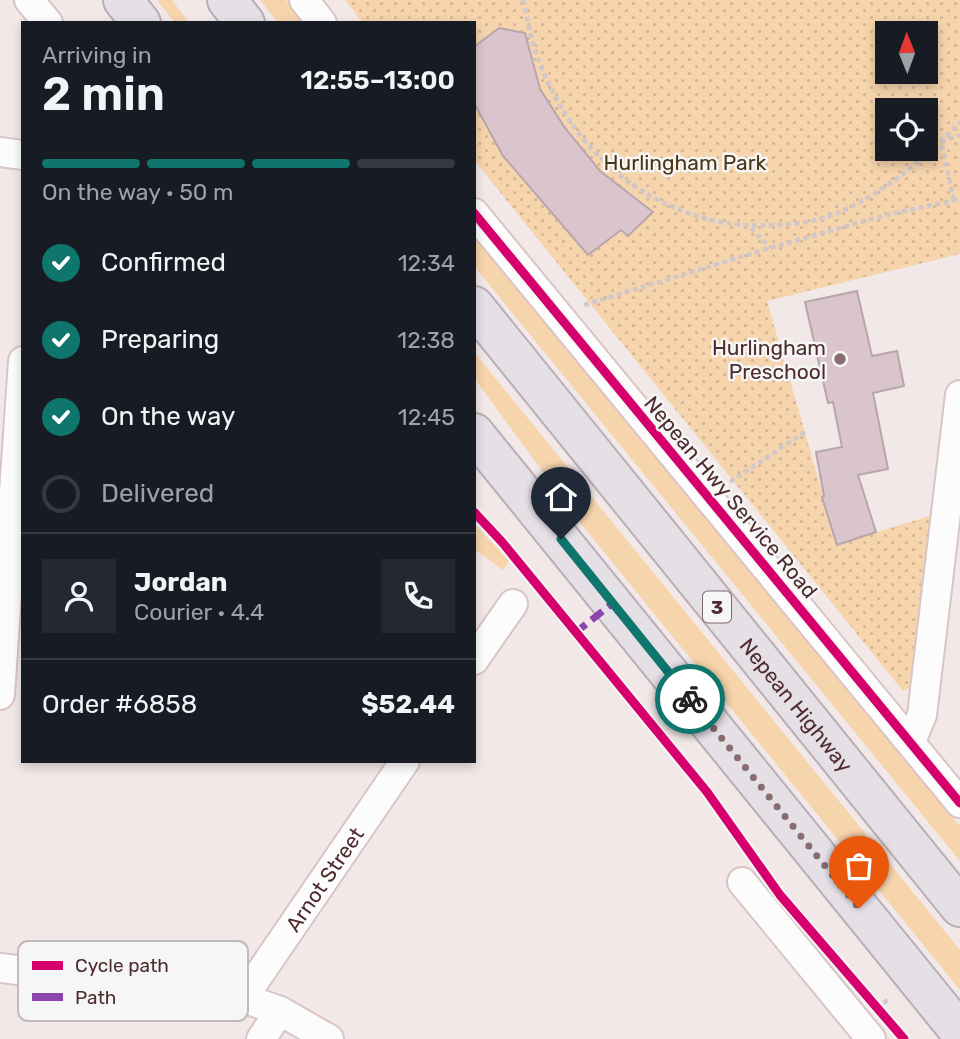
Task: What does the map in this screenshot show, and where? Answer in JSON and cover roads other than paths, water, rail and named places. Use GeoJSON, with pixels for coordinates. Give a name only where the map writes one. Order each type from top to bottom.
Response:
{"type":"FeatureCollection","features":[{"type":"Feature","properties":{"kind":"highway"},"geometry":{"type":"LineString","coordinates":[[123,0],[139,21]]}},
{"type":"Feature","properties":{"kind":"highway"},"geometry":{"type":"LineString","coordinates":[[227,0],[244,21]]}},
{"type":"Feature","properties":{"kind":"highway","name":"Nepean Highway"},"geometry":{"type":"LineString","coordinates":[[476,308],[960,907]]}},
{"type":"Feature","properties":{"kind":"highway"},"geometry":{"type":"LineString","coordinates":[[476,435],[960,1032]]}},
{"type":"Feature","properties":{"kind":"street"},"geometry":{"type":"LineString","coordinates":[[29,0],[46,21]]}},
{"type":"Feature","properties":{"kind":"street"},"geometry":{"type":"LineString","coordinates":[[304,0],[320,21]]}},
{"type":"Feature","properties":{"kind":"street"},"geometry":{"type":"LineString","coordinates":[[0,152],[21,155]]}},
{"type":"Feature","properties":{"kind":"street","name":"Nepean Hwy Service Road"},"geometry":{"type":"LineString","coordinates":[[476,214],[960,803]]}},
{"type":"Feature","properties":{"kind":"street"},"geometry":{"type":"LineString","coordinates":[[911,741],[922,715],[960,395]]}},
{"type":"Feature","properties":{"kind":"street"},"geometry":{"type":"LineString","coordinates":[[0,695],[16,561],[21,418]]}},
{"type":"Feature","properties":{"kind":"street"},"geometry":{"type":"LineString","coordinates":[[476,657],[513,604]]}},
{"type":"Feature","properties":{"kind":"street","name":"Arnot Street"},"geometry":{"type":"LineString","coordinates":[[248,991],[404,763]]}},
{"type":"Feature","properties":{"kind":"street"},"geometry":{"type":"LineString","coordinates":[[742,882],[878,1027]]}},
{"type":"Feature","properties":{"kind":"street"},"geometry":{"type":"LineString","coordinates":[[0,968],[18,970]]}},
{"type":"Feature","properties":{"kind":"street"},"geometry":{"type":"LineString","coordinates":[[248,1000],[280,1011],[329,1039]]}},
{"type":"Feature","properties":{"kind":"street"},"geometry":{"type":"LineString","coordinates":[[261,1039],[280,1011]]}},
{"type":"Feature","properties":{"kind":"place","name":"Hurlingham Preschool"},"geometry":{"type":"Point","coordinates":[840,359]}},
{"type":"Feature","properties":{"kind":"park label","name":"Hurlingham Park"},"geometry":{"type":"Point","coordinates":[685,162]}}]}
